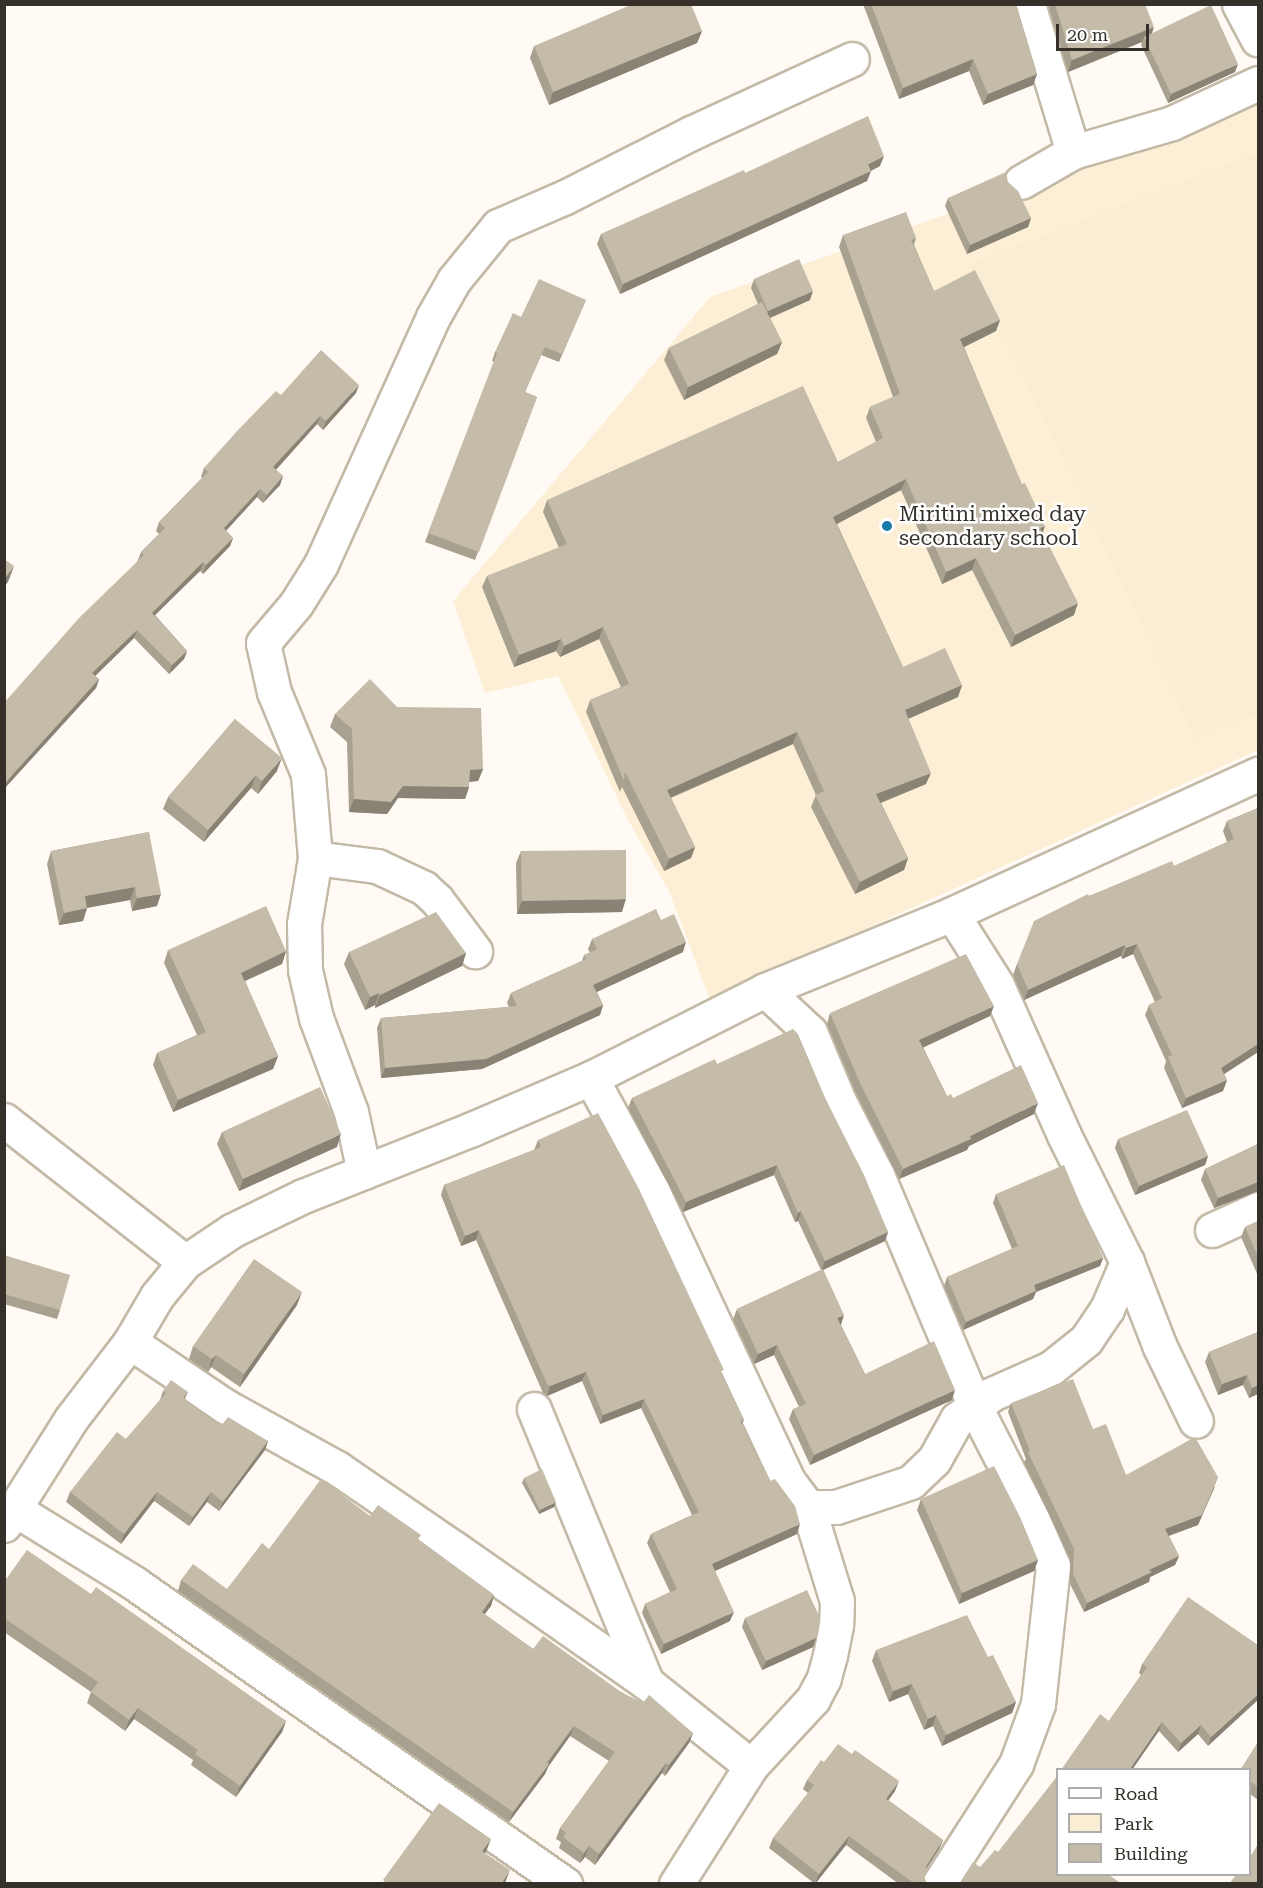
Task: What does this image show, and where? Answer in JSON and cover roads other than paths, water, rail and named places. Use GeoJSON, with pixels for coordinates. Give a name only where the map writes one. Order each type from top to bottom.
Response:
{"type":"FeatureCollection","features":[{"type":"Feature","properties":{"kind":"street"},"geometry":{"type":"LineString","coordinates":[[1028,4],[1073,152]]}},
{"type":"Feature","properties":{"kind":"street"},"geometry":{"type":"LineString","coordinates":[[1239,4],[1258,39]]}},
{"type":"Feature","properties":{"kind":"street"},"geometry":{"type":"LineString","coordinates":[[364,1172],[351,1112],[316,1018],[305,970],[304,924],[315,858],[308,774],[274,692],[263,644],[296,604],[321,564],[433,318],[454,280],[498,226],[565,197],[691,133],[852,59]]}},
{"type":"Feature","properties":{"kind":"street"},"geometry":{"type":"LineString","coordinates":[[1021,182],[1073,152],[1172,123],[1258,83]]}},
{"type":"Feature","properties":{"kind":"street"},"geometry":{"type":"LineString","coordinates":[[565,1884],[134,1582],[10,1518],[72,1419],[130,1342],[157,1296],[184,1262],[233,1230],[303,1196],[591,1078],[765,990],[952,914],[1258,774]]}},
{"type":"Feature","properties":{"kind":"street"},"geometry":{"type":"LineString","coordinates":[[315,858],[377,866],[424,888],[437,900],[475,951]]}},
{"type":"Feature","properties":{"kind":"street"},"geometry":{"type":"LineString","coordinates":[[952,914],[998,985],[1064,1135],[1127,1262],[1160,1347],[1196,1421]]}},
{"type":"Feature","properties":{"kind":"street"},"geometry":{"type":"LineString","coordinates":[[765,990],[810,1032],[839,1101],[878,1176],[975,1407],[1033,1520],[1053,1566],[1038,1704],[1016,1764],[939,1884]]}},
{"type":"Feature","properties":{"kind":"street"},"geometry":{"type":"LineString","coordinates":[[591,1078],[652,1190],[789,1482],[808,1507],[837,1601],[836,1625],[830,1655],[824,1678],[813,1699],[751,1766],[676,1884]]}},
{"type":"Feature","properties":{"kind":"street"},"geometry":{"type":"LineString","coordinates":[[4,1120],[184,1262]]}},
{"type":"Feature","properties":{"kind":"street"},"geometry":{"type":"LineString","coordinates":[[1212,1230],[1258,1209]]}},
{"type":"Feature","properties":{"kind":"street"},"geometry":{"type":"LineString","coordinates":[[808,1507],[836,1507],[911,1482],[934,1460],[957,1419],[992,1395],[1051,1368],[1086,1340],[1107,1309],[1127,1262]]}},
{"type":"Feature","properties":{"kind":"street"},"geometry":{"type":"LineString","coordinates":[[130,1342],[225,1406],[337,1468],[647,1683],[751,1766]]}},
{"type":"Feature","properties":{"kind":"street"},"geometry":{"type":"LineString","coordinates":[[534,1409],[647,1683]]}},
{"type":"Feature","properties":{"kind":"place","name":"Miritini mixed day secondary school"},"geometry":{"type":"Point","coordinates":[887,526]}}]}
